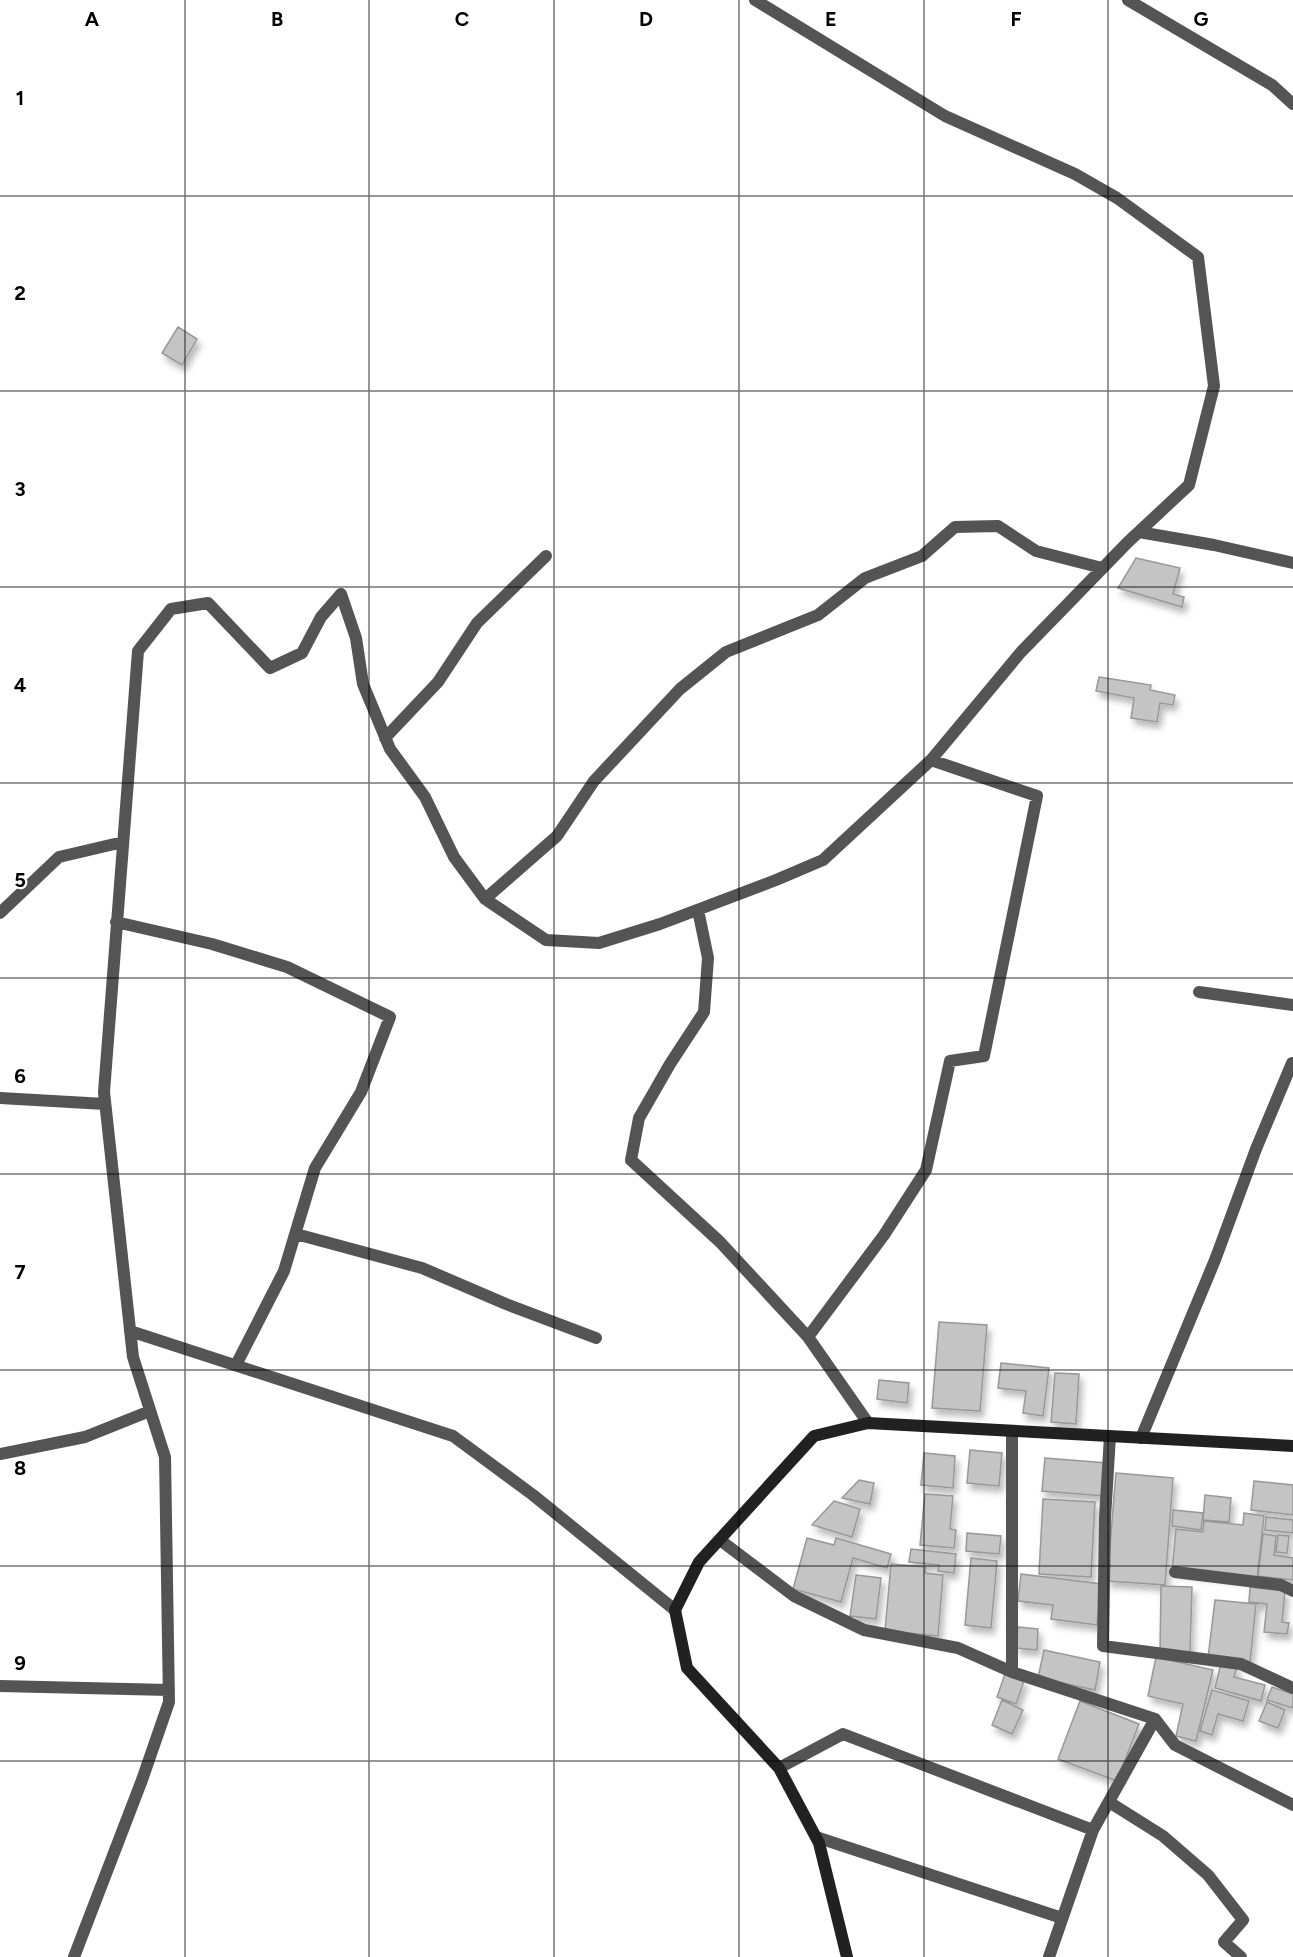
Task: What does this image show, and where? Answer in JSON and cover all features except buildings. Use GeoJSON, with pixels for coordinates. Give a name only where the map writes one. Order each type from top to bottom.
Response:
{"type":"FeatureCollection","features":[{"type":"Feature","properties":{"kind":"main road"},"geometry":{"type":"LineString","coordinates":[[847,1957],[816,1837],[779,1768],[687,1668],[675,1610],[699,1562],[814,1436],[868,1423],[1293,1446]]}},
{"type":"Feature","properties":{"kind":"street"},"geometry":{"type":"LineString","coordinates":[[74,1957],[142,1780],[169,1702],[165,1457],[133,1357],[104,1092],[138,651],[171,609],[208,603],[270,668],[302,653],[321,618],[341,594],[356,638],[363,684],[390,749],[425,798],[454,856],[485,899],[546,940],[600,943],[698,910],[824,860],[931,760],[1021,652],[1102,568],[1189,485],[1214,386],[1198,257],[1117,198],[1075,174],[945,116],[755,0]]}},
{"type":"Feature","properties":{"kind":"street"},"geometry":{"type":"LineString","coordinates":[[1128,0],[1272,85],[1293,104]]}},
{"type":"Feature","properties":{"kind":"street"},"geometry":{"type":"LineString","coordinates":[[485,899],[557,836],[594,782],[680,689],[726,652],[818,615],[865,578],[922,556],[955,527],[998,526],[1036,551],[1102,568]]}},
{"type":"Feature","properties":{"kind":"street"},"geometry":{"type":"LineString","coordinates":[[1139,532],[1214,545],[1293,563]]}},
{"type":"Feature","properties":{"kind":"street"},"geometry":{"type":"LineString","coordinates":[[386,738],[438,682],[477,623],[546,556]]}},
{"type":"Feature","properties":{"kind":"street"},"geometry":{"type":"LineString","coordinates":[[808,1337],[884,1235],[926,1170],[950,1061],[984,1056],[991,1025],[1037,796],[931,760]]}},
{"type":"Feature","properties":{"kind":"street"},"geometry":{"type":"LineString","coordinates":[[0,913],[59,857],[123,842]]}},
{"type":"Feature","properties":{"kind":"street"},"geometry":{"type":"LineString","coordinates":[[698,910],[708,958],[704,1012],[670,1064],[639,1118],[631,1160],[720,1242],[808,1337],[868,1423]]}},
{"type":"Feature","properties":{"kind":"street"},"geometry":{"type":"LineString","coordinates":[[116,922],[213,944],[287,968],[390,1017],[361,1092],[315,1168],[284,1271],[236,1365]]}},
{"type":"Feature","properties":{"kind":"street"},"geometry":{"type":"LineString","coordinates":[[1199,992],[1293,1005]]}},
{"type":"Feature","properties":{"kind":"street"},"geometry":{"type":"LineString","coordinates":[[1141,1438],[1215,1260],[1292,1063]]}},
{"type":"Feature","properties":{"kind":"street"},"geometry":{"type":"LineString","coordinates":[[0,1098],[105,1104]]}},
{"type":"Feature","properties":{"kind":"street"},"geometry":{"type":"LineString","coordinates":[[296,1234],[422,1268],[506,1304],[596,1338]]}},
{"type":"Feature","properties":{"kind":"street"},"geometry":{"type":"LineString","coordinates":[[130,1330],[453,1436],[533,1495],[675,1610]]}},
{"type":"Feature","properties":{"kind":"street"},"geometry":{"type":"LineString","coordinates":[[0,1454],[85,1437],[150,1411]]}},
{"type":"Feature","properties":{"kind":"street"},"geometry":{"type":"LineString","coordinates":[[1012,1431],[1012,1672]]}},
{"type":"Feature","properties":{"kind":"street"},"geometry":{"type":"LineString","coordinates":[[1110,1436],[1105,1518],[1103,1646],[1241,1664],[1293,1688]]}},
{"type":"Feature","properties":{"kind":"street"},"geometry":{"type":"LineString","coordinates":[[720,1540],[794,1596],[864,1630],[958,1648],[1012,1672],[1155,1719],[1175,1745],[1293,1805]]}},
{"type":"Feature","properties":{"kind":"street"},"geometry":{"type":"LineString","coordinates":[[1175,1572],[1281,1585],[1293,1591]]}},
{"type":"Feature","properties":{"kind":"street"},"geometry":{"type":"LineString","coordinates":[[0,1686],[169,1690]]}},
{"type":"Feature","properties":{"kind":"street"},"geometry":{"type":"LineString","coordinates":[[1048,1957],[1093,1830],[1155,1719]]}},
{"type":"Feature","properties":{"kind":"street"},"geometry":{"type":"LineString","coordinates":[[779,1768],[843,1734],[1093,1830]]}},
{"type":"Feature","properties":{"kind":"street"},"geometry":{"type":"LineString","coordinates":[[1109,1802],[1163,1836],[1208,1875],[1243,1920],[1224,1942],[1241,1957]]}},
{"type":"Feature","properties":{"kind":"street"},"geometry":{"type":"LineString","coordinates":[[816,1837],[1062,1918]]}}]}
